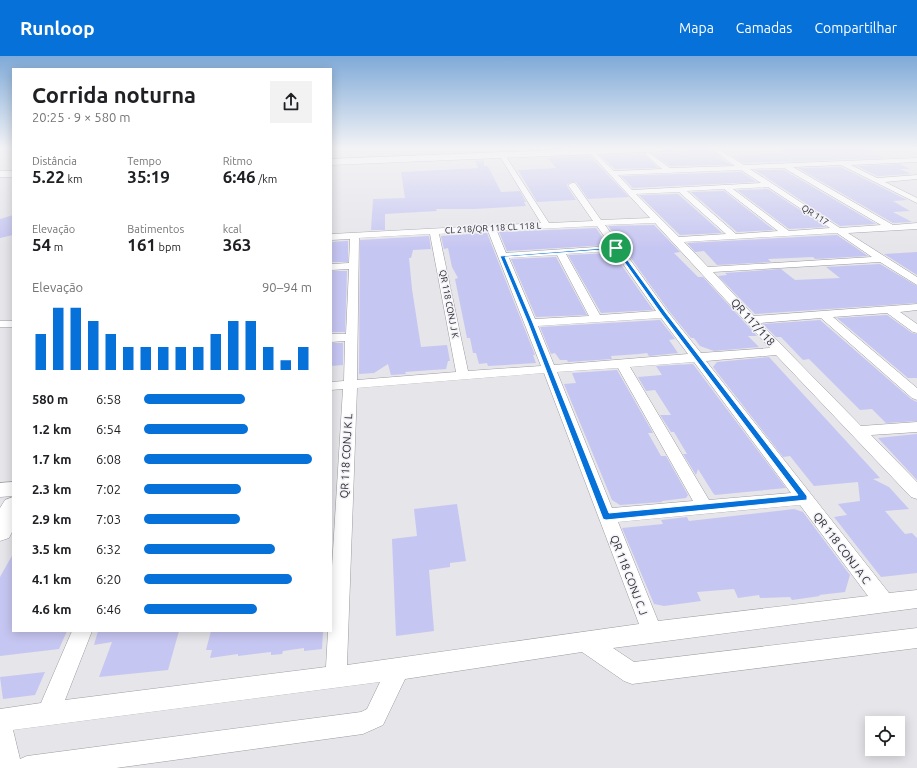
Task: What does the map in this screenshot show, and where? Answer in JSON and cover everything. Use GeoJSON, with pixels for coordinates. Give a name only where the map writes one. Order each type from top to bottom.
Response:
{"type":"FeatureCollection","features":[{"type":"Feature","properties":{"kind":"main road"},"geometry":{"type":"LineString","coordinates":[[0,530],[12,509]]}},
{"type":"Feature","properties":{"kind":"street"},"geometry":{"type":"LineString","coordinates":[[515,181],[546,225]]}},
{"type":"Feature","properties":{"kind":"street","name":"QR 117/118"},"geometry":{"type":"LineString","coordinates":[[619,181],[705,270],[779,351],[917,492]]}},
{"type":"Feature","properties":{"kind":"street","name":"QR 117"},"geometry":{"type":"LineString","coordinates":[[763,181],[917,282]]}},
{"type":"Feature","properties":{"kind":"street"},"geometry":{"type":"LineString","coordinates":[[813,181],[868,209],[892,228]]}},
{"type":"Feature","properties":{"kind":"street"},"geometry":{"type":"LineString","coordinates":[[825,181],[829,182]]}},
{"type":"Feature","properties":{"kind":"street"},"geometry":{"type":"LineString","coordinates":[[878,181],[917,201]]}},
{"type":"Feature","properties":{"kind":"street","name":"QR 118 CONJ A C"},"geometry":{"type":"LineString","coordinates":[[572,185],[664,314],[884,602]]}},
{"type":"Feature","properties":{"kind":"street"},"geometry":{"type":"LineString","coordinates":[[629,192],[769,185]]}},
{"type":"Feature","properties":{"kind":"street"},"geometry":{"type":"LineString","coordinates":[[726,187],[786,233]]}},
{"type":"Feature","properties":{"kind":"street"},"geometry":{"type":"LineString","coordinates":[[680,189],[733,236]]}},
{"type":"Feature","properties":{"kind":"street","name":"CL 218/QR 118 CL 118 L"},"geometry":{"type":"LineString","coordinates":[[332,237],[656,220]]}},
{"type":"Feature","properties":{"kind":"street"},"geometry":{"type":"LineString","coordinates":[[676,240],[917,226]]}},
{"type":"Feature","properties":{"kind":"street","name":"QR 118 CONJ C J"},"geometry":{"type":"LineString","coordinates":[[491,228],[531,323],[547,369],[652,632]]}},
{"type":"Feature","properties":{"kind":"street","name":"QR 118 CONJ J K"},"geometry":{"type":"LineString","coordinates":[[434,232],[463,376]]}},
{"type":"Feature","properties":{"kind":"street","name":"QR 118 CONJ K L"},"geometry":{"type":"LineString","coordinates":[[336,676],[336,552],[350,385],[355,236]]}},
{"type":"Feature","properties":{"kind":"street"},"geometry":{"type":"LineString","coordinates":[[502,256],[616,248]]}},
{"type":"Feature","properties":{"kind":"street"},"geometry":{"type":"LineString","coordinates":[[560,252],[596,318]]}},
{"type":"Feature","properties":{"kind":"street"},"geometry":{"type":"LineString","coordinates":[[705,270],[880,258]]}},
{"type":"Feature","properties":{"kind":"street"},"geometry":{"type":"LineString","coordinates":[[332,267],[354,266]]}},
{"type":"Feature","properties":{"kind":"street"},"geometry":{"type":"LineString","coordinates":[[751,320],[917,307]]}},
{"type":"Feature","properties":{"kind":"street"},"geometry":{"type":"LineString","coordinates":[[889,309],[917,330]]}},
{"type":"Feature","properties":{"kind":"street"},"geometry":{"type":"LineString","coordinates":[[531,323],[664,314]]}},
{"type":"Feature","properties":{"kind":"street"},"geometry":{"type":"LineString","coordinates":[[824,315],[917,395]]}},
{"type":"Feature","properties":{"kind":"street"},"geometry":{"type":"LineString","coordinates":[[0,324],[12,324]]}},
{"type":"Feature","properties":{"kind":"street"},"geometry":{"type":"LineString","coordinates":[[332,338],[352,336]]}},
{"type":"Feature","properties":{"kind":"street"},"geometry":{"type":"LineString","coordinates":[[332,386],[779,351]]}},
{"type":"Feature","properties":{"kind":"street"},"geometry":{"type":"LineString","coordinates":[[622,363],[704,506]]}},
{"type":"Feature","properties":{"kind":"street"},"geometry":{"type":"LineString","coordinates":[[858,431],[917,427]]}},
{"type":"Feature","properties":{"kind":"street"},"geometry":{"type":"LineString","coordinates":[[0,490],[12,489]]}},
{"type":"Feature","properties":{"kind":"street"},"geometry":{"type":"LineString","coordinates":[[606,516],[805,498]]}},
{"type":"Feature","properties":{"kind":"street"},"geometry":{"type":"LineString","coordinates":[[12,768],[9,765],[0,721],[398,669],[652,632],[917,599]]}},
{"type":"Feature","properties":{"kind":"street"},"geometry":{"type":"LineString","coordinates":[[48,714],[82,632]]}},
{"type":"Feature","properties":{"kind":"street"},"geometry":{"type":"LineString","coordinates":[[585,642],[632,673],[917,638]]}},
{"type":"Feature","properties":{"kind":"street"},"geometry":{"type":"LineString","coordinates":[[26,768],[363,723],[375,717],[398,669]]}},
{"type":"Feature","properties":{"kind":"building"},"geometry":{"type":"Polygon","coordinates":[[[402,181],[496,181],[501,192],[520,191],[526,202],[524,202],[526,206],[475,209],[436,209],[437,211],[385,214],[385,230],[371,230],[373,199],[405,198],[402,181]]]}},
{"type":"Feature","properties":{"kind":"building"},"geometry":{"type":"Polygon","coordinates":[[[525,181],[614,181],[629,197],[588,199],[576,182],[572,182],[567,184],[567,186],[576,200],[537,202],[525,181]]]}},
{"type":"Feature","properties":{"kind":"building"},"geometry":{"type":"Polygon","coordinates":[[[626,181],[756,182],[633,188],[626,181]]]}},
{"type":"Feature","properties":{"kind":"building"},"geometry":{"type":"Polygon","coordinates":[[[772,181],[803,181],[876,224],[840,226],[772,181]]]}},
{"type":"Feature","properties":{"kind":"building"},"geometry":{"type":"Polygon","coordinates":[[[821,181],[869,181],[907,200],[893,201],[910,211],[893,212],[912,222],[893,223],[821,181]]]}},
{"type":"Feature","properties":{"kind":"building"},"geometry":{"type":"Polygon","coordinates":[[[768,189],[826,227],[789,229],[737,190],[768,189]]]}},
{"type":"Feature","properties":{"kind":"building"},"geometry":{"type":"Polygon","coordinates":[[[724,191],[774,230],[737,232],[691,192],[724,191]]]}},
{"type":"Feature","properties":{"kind":"building"},"geometry":{"type":"Polygon","coordinates":[[[678,194],[722,233],[680,235],[639,195],[678,194]]]}},
{"type":"Feature","properties":{"kind":"building"},"geometry":{"type":"Polygon","coordinates":[[[12,215],[12,235],[0,238],[0,219],[12,215]]]}},
{"type":"Feature","properties":{"kind":"building"},"geometry":{"type":"Polygon","coordinates":[[[654,225],[680,252],[674,253],[698,277],[703,277],[757,336],[748,336],[759,347],[714,351],[700,346],[694,338],[691,338],[669,311],[608,226],[654,225]]]}},
{"type":"Feature","properties":{"kind":"building"},"geometry":{"type":"Polygon","coordinates":[[[596,228],[608,245],[507,251],[499,232],[596,228]]]}},
{"type":"Feature","properties":{"kind":"building"},"geometry":{"type":"Polygon","coordinates":[[[487,233],[535,355],[533,355],[536,363],[488,366],[487,363],[479,364],[476,353],[473,353],[470,338],[467,338],[455,279],[458,278],[452,267],[448,248],[444,249],[441,236],[487,233]]]}},
{"type":"Feature","properties":{"kind":"building"},"geometry":{"type":"Polygon","coordinates":[[[837,235],[868,256],[815,259],[813,257],[768,259],[771,262],[717,265],[704,251],[695,252],[687,243],[837,235]]]}},
{"type":"Feature","properties":{"kind":"building"},"geometry":{"type":"Polygon","coordinates":[[[429,236],[431,249],[413,250],[411,258],[409,258],[412,289],[421,347],[447,345],[450,361],[448,361],[446,369],[405,372],[406,374],[391,375],[388,364],[374,373],[359,374],[360,240],[429,236]]]}},
{"type":"Feature","properties":{"kind":"building"},"geometry":{"type":"Polygon","coordinates":[[[348,241],[348,262],[332,262],[332,242],[348,241]]]}},
{"type":"Feature","properties":{"kind":"building"},"geometry":{"type":"Polygon","coordinates":[[[917,252],[917,275],[884,254],[917,252]]]}},
{"type":"Feature","properties":{"kind":"building"},"geometry":{"type":"Polygon","coordinates":[[[613,253],[653,310],[601,313],[568,255],[613,253]]]}},
{"type":"Feature","properties":{"kind":"building"},"geometry":{"type":"Polygon","coordinates":[[[556,257],[587,315],[536,317],[511,259],[556,257]]]}},
{"type":"Feature","properties":{"kind":"building"},"geometry":{"type":"Polygon","coordinates":[[[880,264],[917,286],[917,303],[755,314],[718,276],[727,275],[725,273],[781,269],[795,280],[840,278],[826,267],[880,264]]]}},
{"type":"Feature","properties":{"kind":"building"},"geometry":{"type":"Polygon","coordinates":[[[332,271],[347,271],[345,332],[332,332],[332,271]]]}},
{"type":"Feature","properties":{"kind":"building"},"geometry":{"type":"Polygon","coordinates":[[[887,315],[912,333],[917,334],[917,378],[908,378],[837,318],[887,315]]]}},
{"type":"Feature","properties":{"kind":"building"},"geometry":{"type":"Polygon","coordinates":[[[660,320],[675,339],[669,340],[678,353],[649,356],[647,353],[611,356],[612,359],[568,362],[567,360],[560,360],[555,353],[551,354],[540,327],[660,320]]]}},
{"type":"Feature","properties":{"kind":"building"},"geometry":{"type":"Polygon","coordinates":[[[820,320],[911,399],[917,402],[917,421],[886,423],[872,409],[860,410],[809,359],[803,360],[781,337],[776,337],[763,324],[820,320]]]}},
{"type":"Feature","properties":{"kind":"building"},"geometry":{"type":"Polygon","coordinates":[[[332,343],[343,343],[343,365],[332,366],[332,343]]]}},
{"type":"Feature","properties":{"kind":"building"},"geometry":{"type":"Polygon","coordinates":[[[769,357],[880,478],[873,479],[889,487],[909,509],[885,511],[905,534],[912,533],[917,538],[917,573],[881,577],[834,517],[847,515],[838,504],[860,501],[858,482],[814,486],[790,456],[783,457],[713,367],[717,362],[769,357]]]}},
{"type":"Feature","properties":{"kind":"building"},"geometry":{"type":"Polygon","coordinates":[[[693,364],[786,488],[715,495],[698,469],[696,475],[683,454],[687,454],[674,432],[671,432],[660,415],[671,415],[655,390],[646,391],[638,377],[662,375],[656,366],[693,364]]]}},
{"type":"Feature","properties":{"kind":"building"},"geometry":{"type":"Polygon","coordinates":[[[617,370],[653,433],[648,433],[661,456],[666,456],[688,495],[686,498],[662,502],[620,505],[612,500],[564,384],[576,383],[572,373],[617,370]]]}},
{"type":"Feature","properties":{"kind":"building"},"geometry":{"type":"Polygon","coordinates":[[[917,434],[917,480],[878,438],[917,434]]]}},
{"type":"Feature","properties":{"kind":"building"},"geometry":{"type":"Polygon","coordinates":[[[457,504],[466,561],[450,563],[450,567],[429,570],[434,631],[396,636],[392,539],[417,536],[414,509],[457,504]]]}},
{"type":"Feature","properties":{"kind":"building"},"geometry":{"type":"Polygon","coordinates":[[[794,509],[803,512],[850,575],[845,592],[792,600],[790,597],[760,598],[759,595],[738,598],[734,589],[697,592],[701,601],[664,606],[654,604],[622,528],[663,524],[661,520],[687,517],[689,521],[794,509]]]}},
{"type":"Feature","properties":{"kind":"building"},"geometry":{"type":"Polygon","coordinates":[[[12,556],[12,632],[67,632],[59,649],[0,656],[0,577],[12,556]]]}},
{"type":"Feature","properties":{"kind":"building"},"geometry":{"type":"Polygon","coordinates":[[[98,632],[179,632],[168,670],[99,677],[112,642],[94,645],[98,632]]]}},
{"type":"Feature","properties":{"kind":"building"},"geometry":{"type":"Polygon","coordinates":[[[211,632],[323,632],[322,649],[304,651],[304,648],[283,651],[282,654],[271,655],[271,652],[238,656],[238,654],[210,658],[212,650],[206,650],[211,632]]]}},
{"type":"Feature","properties":{"kind":"building"},"geometry":{"type":"Polygon","coordinates":[[[45,672],[35,695],[3,699],[0,677],[45,672]]]}},
{"type":"Feature","properties":{"kind":"route"},"geometry":{"type":"LineString","coordinates":[[616,248],[664,314],[805,498],[606,516],[547,369],[531,323],[502,256],[616,248]]}}]}
